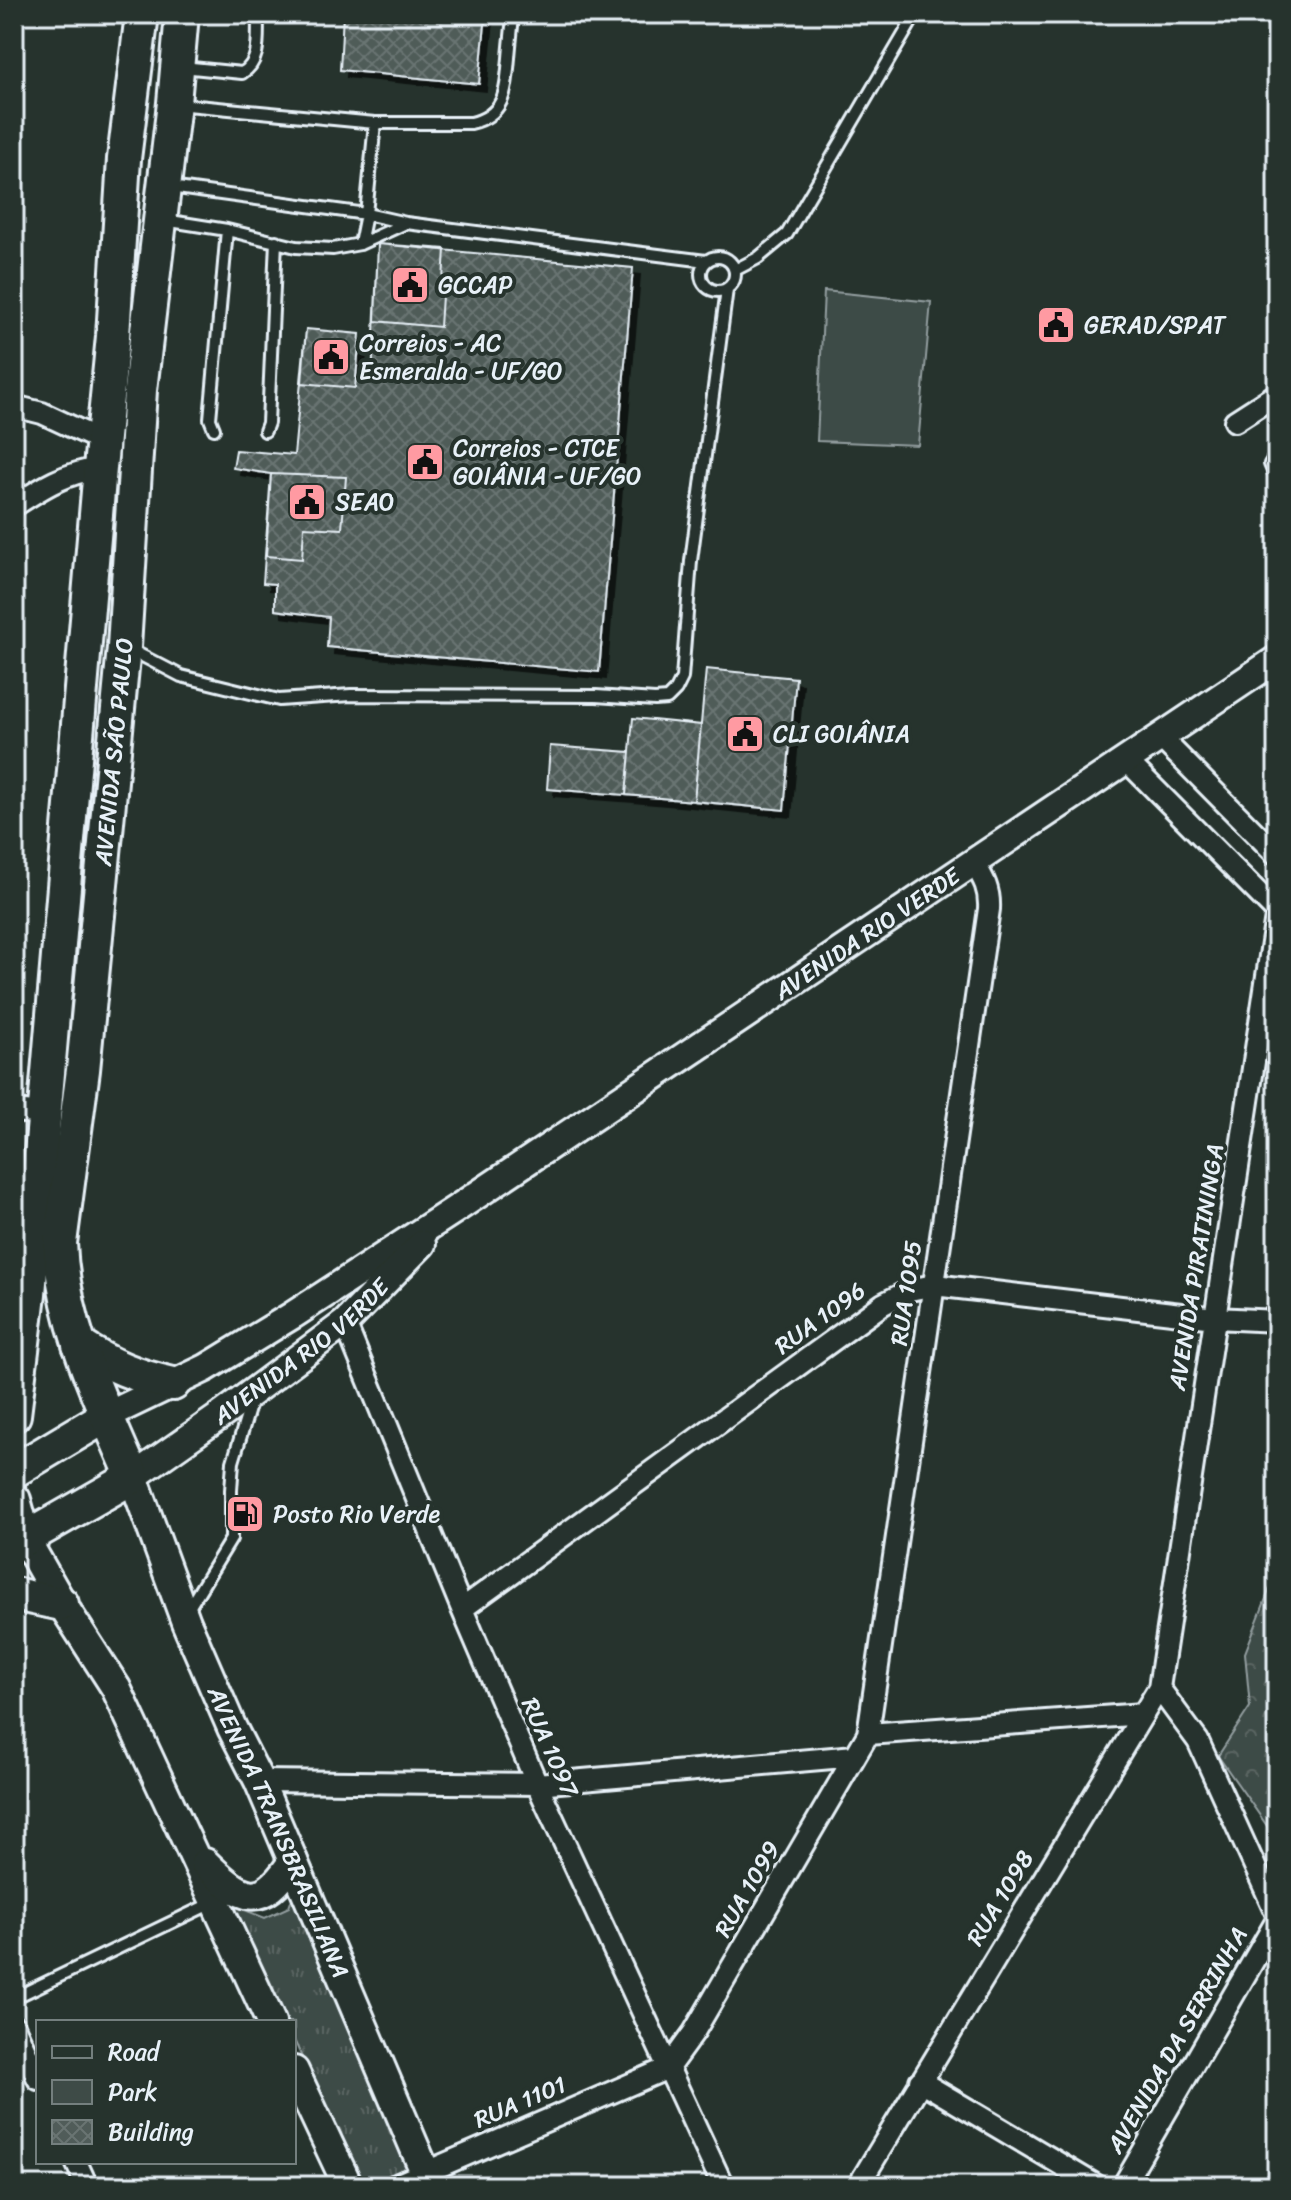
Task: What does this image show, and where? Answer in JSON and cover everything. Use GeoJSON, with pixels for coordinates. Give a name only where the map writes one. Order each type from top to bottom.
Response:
{"type":"FeatureCollection","features":[{"type":"Feature","properties":{"kind":"main road","name":"AVENIDA SÃO PAULO"},"geometry":{"type":"LineString","coordinates":[[14,1415],[29,1113],[101,455],[113,336],[124,159],[142,14]]}},
{"type":"Feature","properties":{"kind":"main road","name":"AVENIDA SÃO PAULO"},"geometry":{"type":"LineString","coordinates":[[133,1477],[79,1345],[61,1271],[60,1243],[83,1070],[124,647],[140,390],[182,14]]}},
{"type":"Feature","properties":{"kind":"main road"},"geometry":{"type":"LineString","coordinates":[[113,336],[124,384],[130,389],[140,390]]}},
{"type":"Feature","properties":{"kind":"main road"},"geometry":{"type":"LineString","coordinates":[[101,455],[120,460],[131,523]]}},
{"type":"Feature","properties":{"kind":"main road"},"geometry":{"type":"LineString","coordinates":[[79,1345],[121,1370],[173,1384]]}},
{"type":"Feature","properties":{"kind":"main road"},"geometry":{"type":"LineString","coordinates":[[14,1471],[106,1416]]}},
{"type":"Feature","properties":{"kind":"main road"},"geometry":{"type":"LineString","coordinates":[[19,1542],[133,1477]]}},
{"type":"Feature","properties":{"kind":"main road","name":"AVENIDA TRANSBRASILIANA"},"geometry":{"type":"LineString","coordinates":[[133,1477],[184,1616],[232,1728],[259,1781],[428,2179]]}},
{"type":"Feature","properties":{"kind":"main road"},"geometry":{"type":"LineString","coordinates":[[14,1500],[19,1542],[116,1688],[270,2020]]}},
{"type":"Feature","properties":{"kind":"main road"},"geometry":{"type":"LineString","coordinates":[[14,1594],[62,1604]]}},
{"type":"Feature","properties":{"kind":"main road"},"geometry":{"type":"LineString","coordinates":[[190,1849],[231,1888],[243,1894],[258,1895],[270,1890],[293,1861]]}},
{"type":"Feature","properties":{"kind":"main road"},"geometry":{"type":"LineString","coordinates":[[296,2075],[348,2186]]}},
{"type":"Feature","properties":{"kind":"street"},"geometry":{"type":"LineString","coordinates":[[1235,421],[1277,394]]}},
{"type":"Feature","properties":{"kind":"street"},"geometry":{"type":"LineString","coordinates":[[14,406],[42,413],[101,455],[14,506]]}},
{"type":"Feature","properties":{"kind":"street","name":"AVENIDA RIO VERDE"},"geometry":{"type":"LineString","coordinates":[[106,1416],[206,1368],[293,1315],[1277,659]]}},
{"type":"Feature","properties":{"kind":"street"},"geometry":{"type":"LineString","coordinates":[[1160,737],[1277,855]]}},
{"type":"Feature","properties":{"kind":"street"},"geometry":{"type":"LineString","coordinates":[[1126,760],[1277,911]]}},
{"type":"Feature","properties":{"kind":"street","name":"RUA 1095"},"geometry":{"type":"LineString","coordinates":[[868,1734],[989,909],[987,884],[974,863]]}},
{"type":"Feature","properties":{"kind":"street","name":"AVENIDA PIRATININGA"},"geometry":{"type":"LineString","coordinates":[[1166,1630],[1277,911]]}},
{"type":"Feature","properties":{"kind":"street","name":"AVENIDA RIO VERDE"},"geometry":{"type":"LineString","coordinates":[[133,1477],[345,1323],[456,1209]]}},
{"type":"Feature","properties":{"kind":"street","name":"RUA 1096"},"geometry":{"type":"LineString","coordinates":[[462,1609],[883,1304],[910,1290],[934,1285],[1215,1318],[1277,1321]]}},
{"type":"Feature","properties":{"kind":"street","name":"RUA 1097"},"geometry":{"type":"LineString","coordinates":[[345,1323],[537,1784],[723,2186]]}},
{"type":"Feature","properties":{"kind":"street","name":"RUA 1098"},"geometry":{"type":"LineString","coordinates":[[858,2186],[1159,1688],[1166,1630]]}},
{"type":"Feature","properties":{"kind":"street"},"geometry":{"type":"LineString","coordinates":[[1159,1688],[1198,1741],[1277,1918]]}},
{"type":"Feature","properties":{"kind":"street"},"geometry":{"type":"LineString","coordinates":[[868,1734],[1143,1714]]}},
{"type":"Feature","properties":{"kind":"street","name":"RUA 1099"},"geometry":{"type":"LineString","coordinates":[[668,2068],[694,2032],[868,1734]]}},
{"type":"Feature","properties":{"kind":"street"},"geometry":{"type":"LineString","coordinates":[[259,1781],[537,1784],[855,1756]]}},
{"type":"Feature","properties":{"kind":"street","name":"AVENIDA DA SERRINHA"},"geometry":{"type":"LineString","coordinates":[[1123,2186],[1277,1918]]}},
{"type":"Feature","properties":{"kind":"street"},"geometry":{"type":"LineString","coordinates":[[14,2026],[36,2075]]}},
{"type":"Feature","properties":{"kind":"street","name":"RUA 1101"},"geometry":{"type":"LineString","coordinates":[[394,2186],[428,2179],[668,2068]]}},
{"type":"Feature","properties":{"kind":"street"},"geometry":{"type":"LineString","coordinates":[[920,2081],[1097,2186]]}},
{"type":"Feature","properties":{"kind":"street"},"geometry":{"type":"LineString","coordinates":[[77,2164],[87,2186]]}},
{"type":"Feature","properties":{"kind":"lane"},"geometry":{"type":"LineString","coordinates":[[177,67],[242,73],[251,69],[255,59],[258,14]]}},
{"type":"Feature","properties":{"kind":"lane"},"geometry":{"type":"LineString","coordinates":[[174,103],[375,123],[471,123],[492,114],[506,92],[513,14]]}},
{"type":"Feature","properties":{"kind":"lane"},"geometry":{"type":"LineString","coordinates":[[735,270],[758,258],[787,234],[916,14]]}},
{"type":"Feature","properties":{"kind":"lane"},"geometry":{"type":"LineString","coordinates":[[360,244],[375,123]]}},
{"type":"Feature","properties":{"kind":"lane"},"geometry":{"type":"LineString","coordinates":[[124,647],[181,676],[279,700],[351,695],[667,699],[682,678],[691,561],[727,289],[734,281],[735,270],[726,258],[716,257],[706,261],[406,223],[366,214],[164,186]]}},
{"type":"Feature","properties":{"kind":"lane"},"geometry":{"type":"LineString","coordinates":[[160,220],[227,230],[296,247],[333,249],[360,244],[406,223]]}},
{"type":"Feature","properties":{"kind":"lane"},"geometry":{"type":"LineString","coordinates":[[214,429],[210,419],[227,230]]}},
{"type":"Feature","properties":{"kind":"lane"},"geometry":{"type":"LineString","coordinates":[[265,431],[268,423],[276,241]]}},
{"type":"Feature","properties":{"kind":"lane"},"geometry":{"type":"LineString","coordinates":[[706,261],[701,272],[704,285],[715,292],[727,289]]}},
{"type":"Feature","properties":{"kind":"lane"},"geometry":{"type":"LineString","coordinates":[[1277,453],[1270,464],[1277,473]]}},
{"type":"Feature","properties":{"kind":"lane"},"geometry":{"type":"LineString","coordinates":[[184,1616],[226,1552],[231,1539],[233,1462],[254,1391]]}},
{"type":"Feature","properties":{"kind":"lane"},"geometry":{"type":"LineString","coordinates":[[14,1998],[215,1901]]}},
{"type":"Feature","properties":{"kind":"green space"},"geometry":{"type":"Polygon","coordinates":[[[824,291],[931,302],[918,445],[817,441],[824,291]]]}},
{"type":"Feature","properties":{"kind":"green space"},"geometry":{"type":"Polygon","coordinates":[[[1277,1570],[1277,1840],[1218,1756],[1250,1707],[1245,1653],[1277,1570]]]}},
{"type":"Feature","properties":{"kind":"green space"},"geometry":{"type":"Polygon","coordinates":[[[296,1888],[411,2170],[376,2186],[361,2186],[296,2044],[296,2020],[285,2020],[232,1905],[265,1918],[289,1907],[296,1888]]]}},
{"type":"Feature","properties":{"kind":"building"},"geometry":{"type":"Polygon","coordinates":[[[343,14],[486,14],[479,84],[340,70],[343,14]]]}},
{"type":"Feature","properties":{"kind":"building","name":"Correios - CTCE GOIÂNIA - UF/GO"},"geometry":{"type":"Polygon","coordinates":[[[378,244],[633,268],[599,672],[327,647],[329,617],[275,610],[275,584],[263,583],[271,474],[233,468],[236,450],[294,455],[306,329],[360,334],[356,379],[372,379],[378,244]]]}},
{"type":"Feature","properties":{"kind":"building","name":"GCCAP"},"geometry":{"type":"Polygon","coordinates":[[[378,244],[445,249],[440,327],[375,321],[378,244]]]}},
{"type":"Feature","properties":{"kind":"building","name":"Correios - AC Esmeralda - UF/GO"},"geometry":{"type":"Polygon","coordinates":[[[306,329],[360,334],[355,388],[302,383],[306,329]]]}},
{"type":"Feature","properties":{"kind":"building","name":"SEAO"},"geometry":{"type":"Polygon","coordinates":[[[271,474],[346,477],[342,529],[304,527],[302,559],[266,556],[271,474]]]}},
{"type":"Feature","properties":{"kind":"building"},"geometry":{"type":"Polygon","coordinates":[[[706,669],[796,678],[784,810],[694,801],[706,669]]]}},
{"type":"Feature","properties":{"kind":"building"},"geometry":{"type":"Polygon","coordinates":[[[633,718],[701,725],[694,801],[626,795],[633,718]]]}},
{"type":"Feature","properties":{"kind":"building"},"geometry":{"type":"Polygon","coordinates":[[[550,746],[630,752],[626,795],[547,789],[550,746]]]}},
{"type":"Feature","properties":{"kind":"place","name":"GCCAP"},"geometry":{"type":"Point","coordinates":[410,285]}},
{"type":"Feature","properties":{"kind":"place","name":"GERAD/SPAT"},"geometry":{"type":"Point","coordinates":[1056,325]}},
{"type":"Feature","properties":{"kind":"place","name":"Correios - AC Esmeralda - UF/GO"},"geometry":{"type":"Point","coordinates":[331,357]}},
{"type":"Feature","properties":{"kind":"place","name":"Correios - CTCE GOIÂNIA - UF/GO"},"geometry":{"type":"Point","coordinates":[425,462]}},
{"type":"Feature","properties":{"kind":"place","name":"SEAO"},"geometry":{"type":"Point","coordinates":[307,502]}},
{"type":"Feature","properties":{"kind":"place","name":"CLI GOIÂNIA"},"geometry":{"type":"Point","coordinates":[745,734]}},
{"type":"Feature","properties":{"kind":"place","name":"Posto Rio Verde"},"geometry":{"type":"Point","coordinates":[245,1514]}}]}
